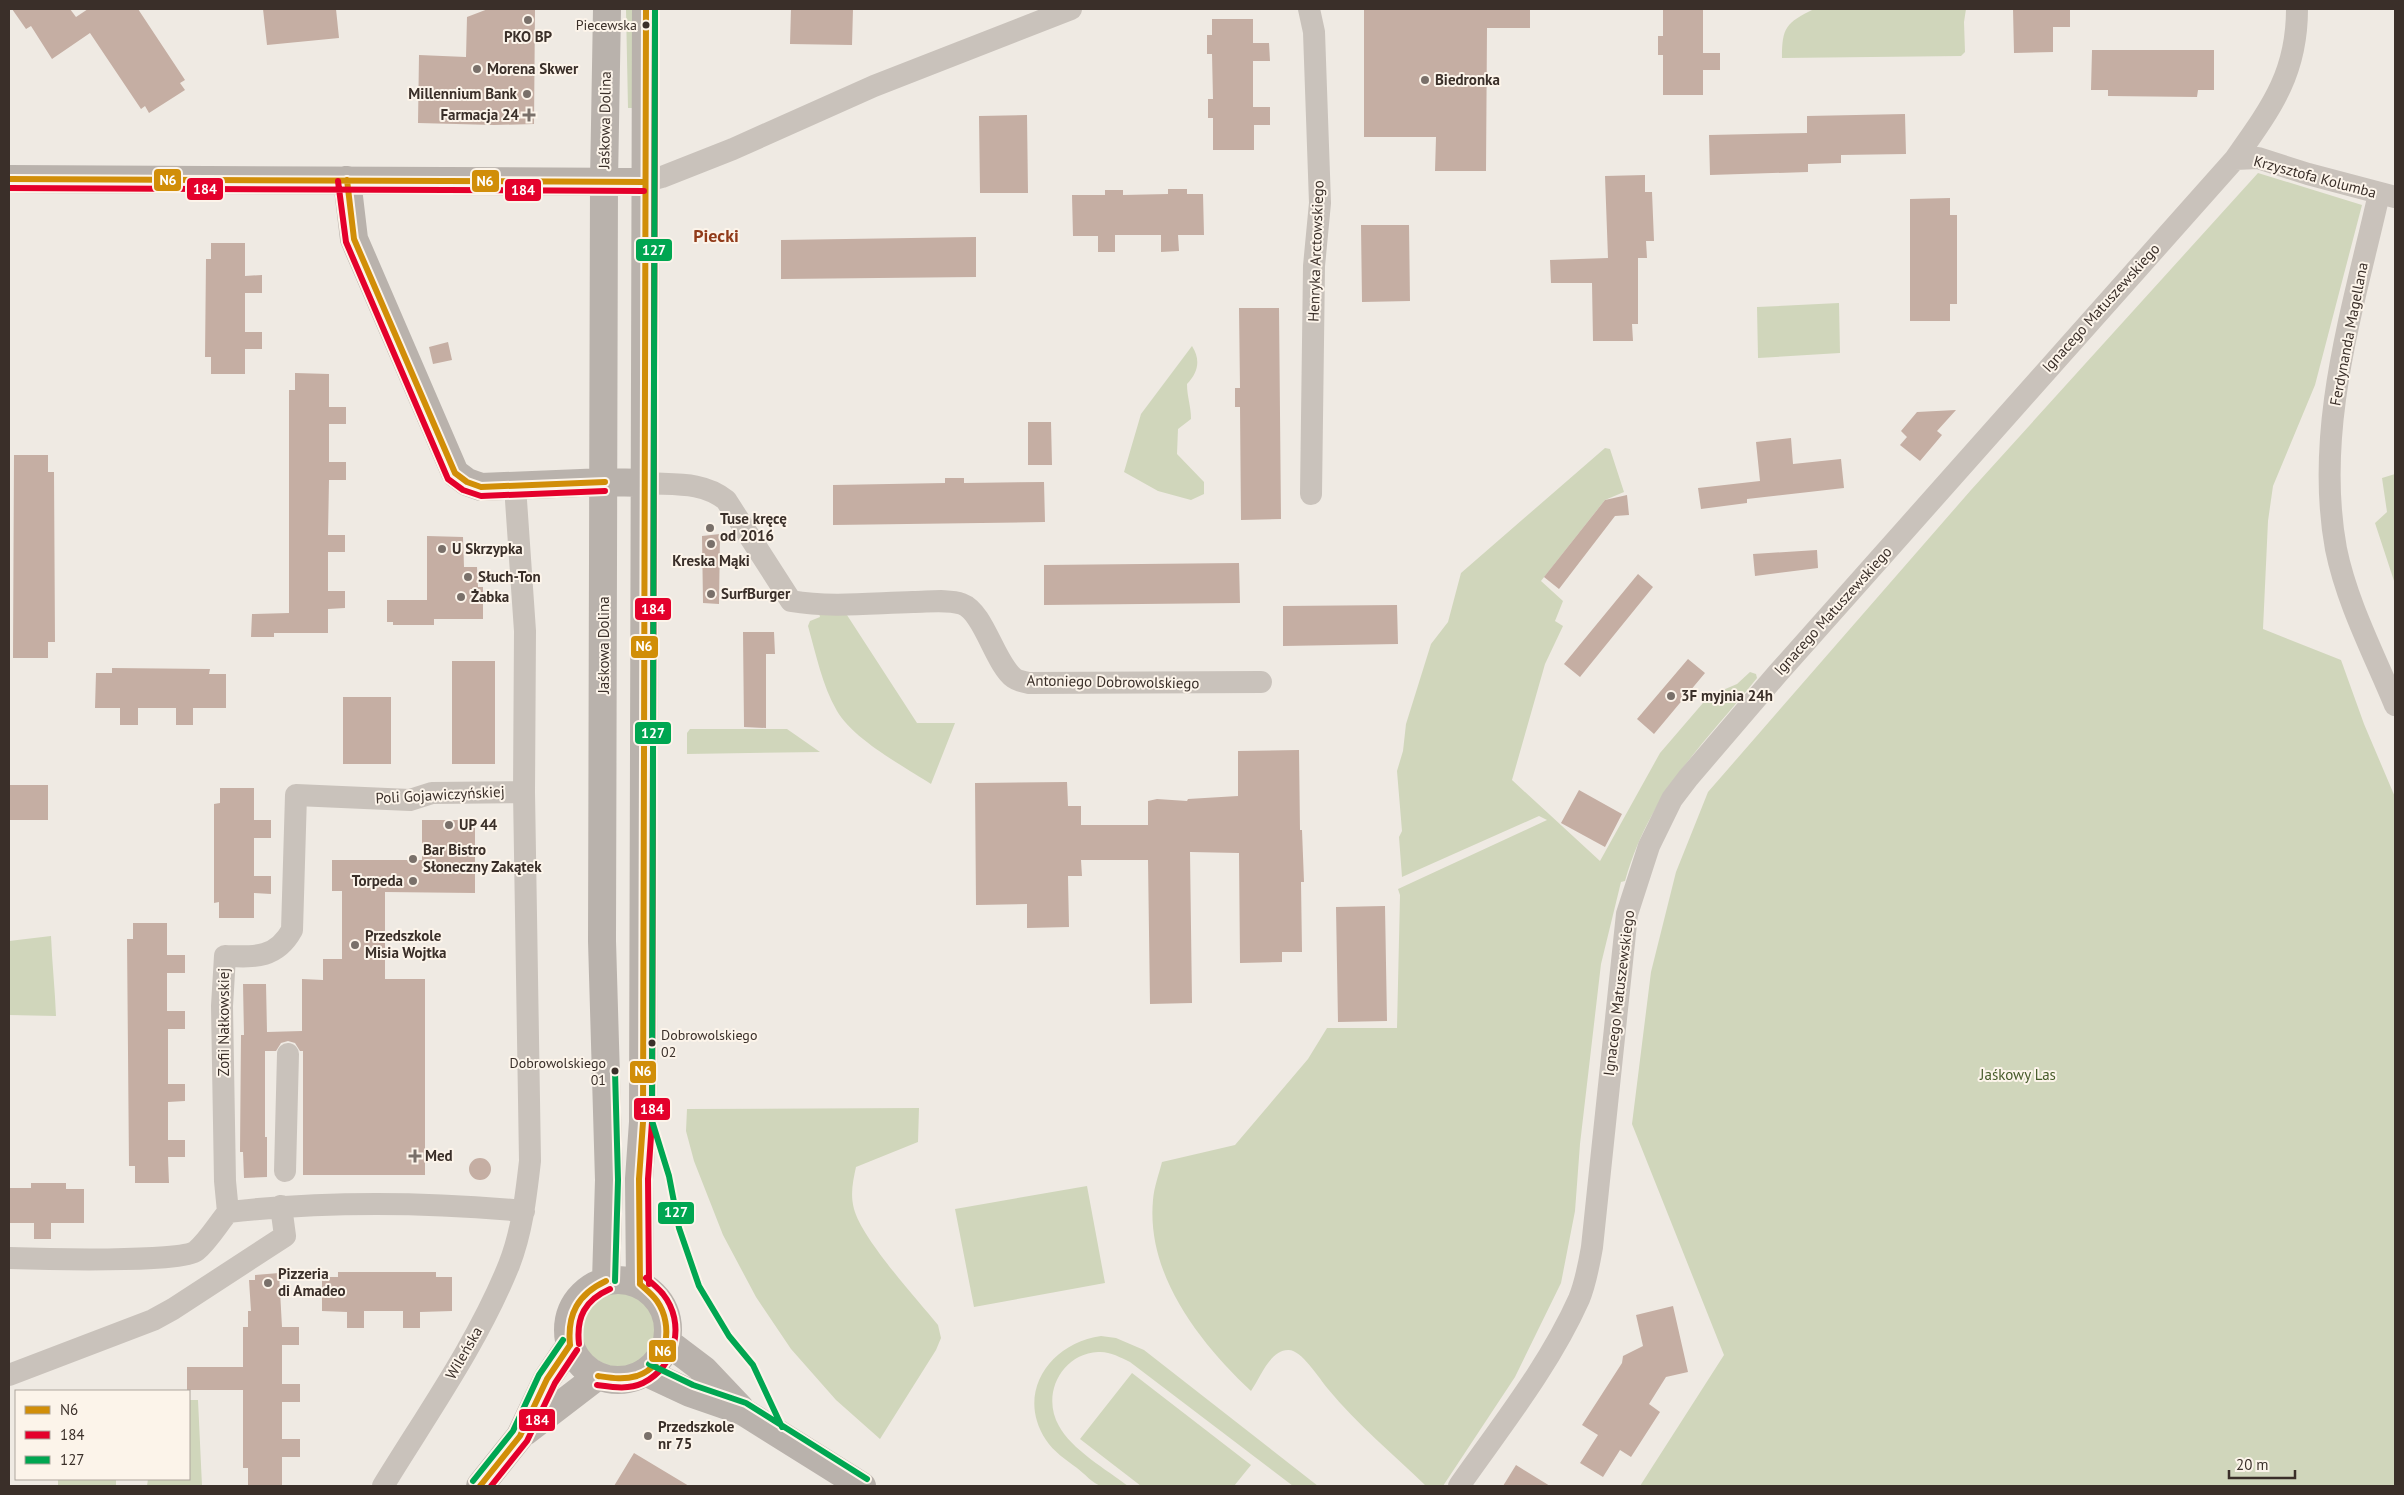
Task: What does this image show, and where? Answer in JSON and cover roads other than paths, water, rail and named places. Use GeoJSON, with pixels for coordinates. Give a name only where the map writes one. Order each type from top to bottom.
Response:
{"type":"FeatureCollection","features":[{"type":"Feature","properties":{"kind":"street","name":"Jaśkowa Dolina"},"geometry":{"type":"LineString","coordinates":[[606,1281],[609,1180],[602,941],[605,482],[604,182],[607,9]]}},
{"type":"Feature","properties":{"kind":"street"},"geometry":{"type":"LineString","coordinates":[[640,1284],[639,1179],[643,1122],[644,182],[646,9]]}},
{"type":"Feature","properties":{"kind":"street"},"geometry":{"type":"LineString","coordinates":[[9,179],[644,182],[662,177],[733,149],[874,86],[1071,9]]}},
{"type":"Feature","properties":{"kind":"street","name":"Henryka Arctowskiego"},"geometry":{"type":"LineString","coordinates":[[1309,9],[1314,32],[1320,203],[1314,266],[1311,494]]}},
{"type":"Feature","properties":{"kind":"street","name":"Ignacego Matuszewskiego"},"geometry":{"type":"LineString","coordinates":[[1459,1486],[1545,1362],[1575,1307],[1586,1278],[1592,1247],[1627,914],[1649,846],[1672,799],[1778,673],[2235,159],[2260,124],[2284,84],[2294,53],[2297,9]]}},
{"type":"Feature","properties":{"kind":"street","name":"Krzysztofa Kolumba"},"geometry":{"type":"LineString","coordinates":[[2235,159],[2258,158],[2387,196]]}},
{"type":"Feature","properties":{"kind":"street"},"geometry":{"type":"LineString","coordinates":[[347,180],[354,239],[448,461],[455,473],[467,482],[481,487],[605,482],[645,483]]}},
{"type":"Feature","properties":{"kind":"street","name":"Ferdynanda Magellana"},"geometry":{"type":"LineString","coordinates":[[2387,196],[2339,373],[2331,443],[2331,484],[2335,539],[2343,575],[2395,705]]}},
{"type":"Feature","properties":{"kind":"street","name":"Antoniego Dobrowolskiego"},"geometry":{"type":"LineString","coordinates":[[645,483],[705,487],[716,492],[726,500],[791,601],[815,605],[940,602],[962,604],[970,608],[1006,670],[1015,679],[1029,683],[1261,682]]}},
{"type":"Feature","properties":{"kind":"street"},"geometry":{"type":"LineString","coordinates":[[9,1258],[118,1259],[185,1256],[196,1251],[228,1212],[280,1206],[457,1204],[524,1211],[530,1161],[524,792],[524,631],[514,486]]}},
{"type":"Feature","properties":{"kind":"street","name":"Poli Gojawiczyńskiej"},"geometry":{"type":"LineString","coordinates":[[296,795],[410,800],[432,793],[524,792]]}},
{"type":"Feature","properties":{"kind":"street","name":"Zofii Nałkowskiej"},"geometry":{"type":"LineString","coordinates":[[228,1212],[225,1181],[222,1006],[224,956],[256,956],[270,952],[286,940],[292,930],[296,795]]}},
{"type":"Feature","properties":{"kind":"street"},"geometry":{"type":"LineString","coordinates":[[285,1171],[288,1054]]}},
{"type":"Feature","properties":{"kind":"street"},"geometry":{"type":"LineString","coordinates":[[9,1375],[153,1320],[172,1309],[286,1236],[280,1206]]}},
{"type":"Feature","properties":{"kind":"street","name":"Wileńska"},"geometry":{"type":"LineString","coordinates":[[383,1486],[461,1361],[479,1327],[509,1263],[524,1211]]}},
{"type":"Feature","properties":{"kind":"street"},"geometry":{"type":"LineString","coordinates":[[624,1280],[640,1284],[654,1294],[664,1308],[668,1325],[667,1342],[659,1359],[645,1372],[622,1380],[598,1376],[586,1368],[576,1357],[570,1344],[569,1318],[574,1305],[588,1290],[606,1281],[624,1280]]}},
{"type":"Feature","properties":{"kind":"street"},"geometry":{"type":"LineString","coordinates":[[667,1342],[704,1370],[742,1411]]}},
{"type":"Feature","properties":{"kind":"street"},"geometry":{"type":"LineString","coordinates":[[480,1486],[520,1436],[547,1379],[570,1344]]}},
{"type":"Feature","properties":{"kind":"street"},"geometry":{"type":"LineString","coordinates":[[645,1372],[690,1393],[742,1411],[862,1486]]}},
{"type":"Feature","properties":{"kind":"street"},"geometry":{"type":"LineString","coordinates":[[520,1436],[598,1376]]}},
{"type":"Feature","properties":{"kind":"place","name":"PKO BP"},"geometry":{"type":"Point","coordinates":[528,20]}},
{"type":"Feature","properties":{"kind":"place","name":"Piecewska"},"geometry":{"type":"Point","coordinates":[646,25]}},
{"type":"Feature","properties":{"kind":"place","name":"Morena Skwer"},"geometry":{"type":"Point","coordinates":[477,69]}},
{"type":"Feature","properties":{"kind":"place","name":"Biedronka"},"geometry":{"type":"Point","coordinates":[1425,80]}},
{"type":"Feature","properties":{"kind":"place","name":"Millennium Bank"},"geometry":{"type":"Point","coordinates":[527,94]}},
{"type":"Feature","properties":{"kind":"place","name":"Farmacja 24"},"geometry":{"type":"Point","coordinates":[529,115]}},
{"type":"Feature","properties":{"kind":"place","name":"Tuse kręcę od 2016"},"geometry":{"type":"Point","coordinates":[710,528]}},
{"type":"Feature","properties":{"kind":"place","name":"Kreska Mąki"},"geometry":{"type":"Point","coordinates":[711,544]}},
{"type":"Feature","properties":{"kind":"place","name":"U Skrzypka"},"geometry":{"type":"Point","coordinates":[442,549]}},
{"type":"Feature","properties":{"kind":"place","name":"Słuch-Ton"},"geometry":{"type":"Point","coordinates":[468,577]}},
{"type":"Feature","properties":{"kind":"place","name":"SurfBurger"},"geometry":{"type":"Point","coordinates":[711,594]}},
{"type":"Feature","properties":{"kind":"place","name":"Żabka"},"geometry":{"type":"Point","coordinates":[461,597]}},
{"type":"Feature","properties":{"kind":"place","name":"3F myjnia 24h"},"geometry":{"type":"Point","coordinates":[1671,696]}},
{"type":"Feature","properties":{"kind":"place","name":"UP 44"},"geometry":{"type":"Point","coordinates":[449,825]}},
{"type":"Feature","properties":{"kind":"place","name":"Bar Bistro Słoneczny Zakątek"},"geometry":{"type":"Point","coordinates":[413,859]}},
{"type":"Feature","properties":{"kind":"place","name":"Torpeda"},"geometry":{"type":"Point","coordinates":[413,881]}},
{"type":"Feature","properties":{"kind":"place","name":"Przedszkole Misia Wojtka"},"geometry":{"type":"Point","coordinates":[355,945]}},
{"type":"Feature","properties":{"kind":"place","name":"Dobrowolskiego 02"},"geometry":{"type":"Point","coordinates":[652,1043]}},
{"type":"Feature","properties":{"kind":"place","name":"Dobrowolskiego 01"},"geometry":{"type":"Point","coordinates":[615,1071]}},
{"type":"Feature","properties":{"kind":"place","name":"Med"},"geometry":{"type":"Point","coordinates":[415,1156]}},
{"type":"Feature","properties":{"kind":"place","name":"Pizzeria di Amadeo"},"geometry":{"type":"Point","coordinates":[268,1283]}},
{"type":"Feature","properties":{"kind":"place","name":"Przedszkole nr 75"},"geometry":{"type":"Point","coordinates":[648,1436]}},
{"type":"Feature","properties":{"kind":"district","name":"Piecki"},"geometry":{"type":"Point","coordinates":[716,236]}},
{"type":"Feature","properties":{"kind":"park label","name":"Jaśkowy Las"},"geometry":{"type":"Point","coordinates":[2018,1075]}}]}
